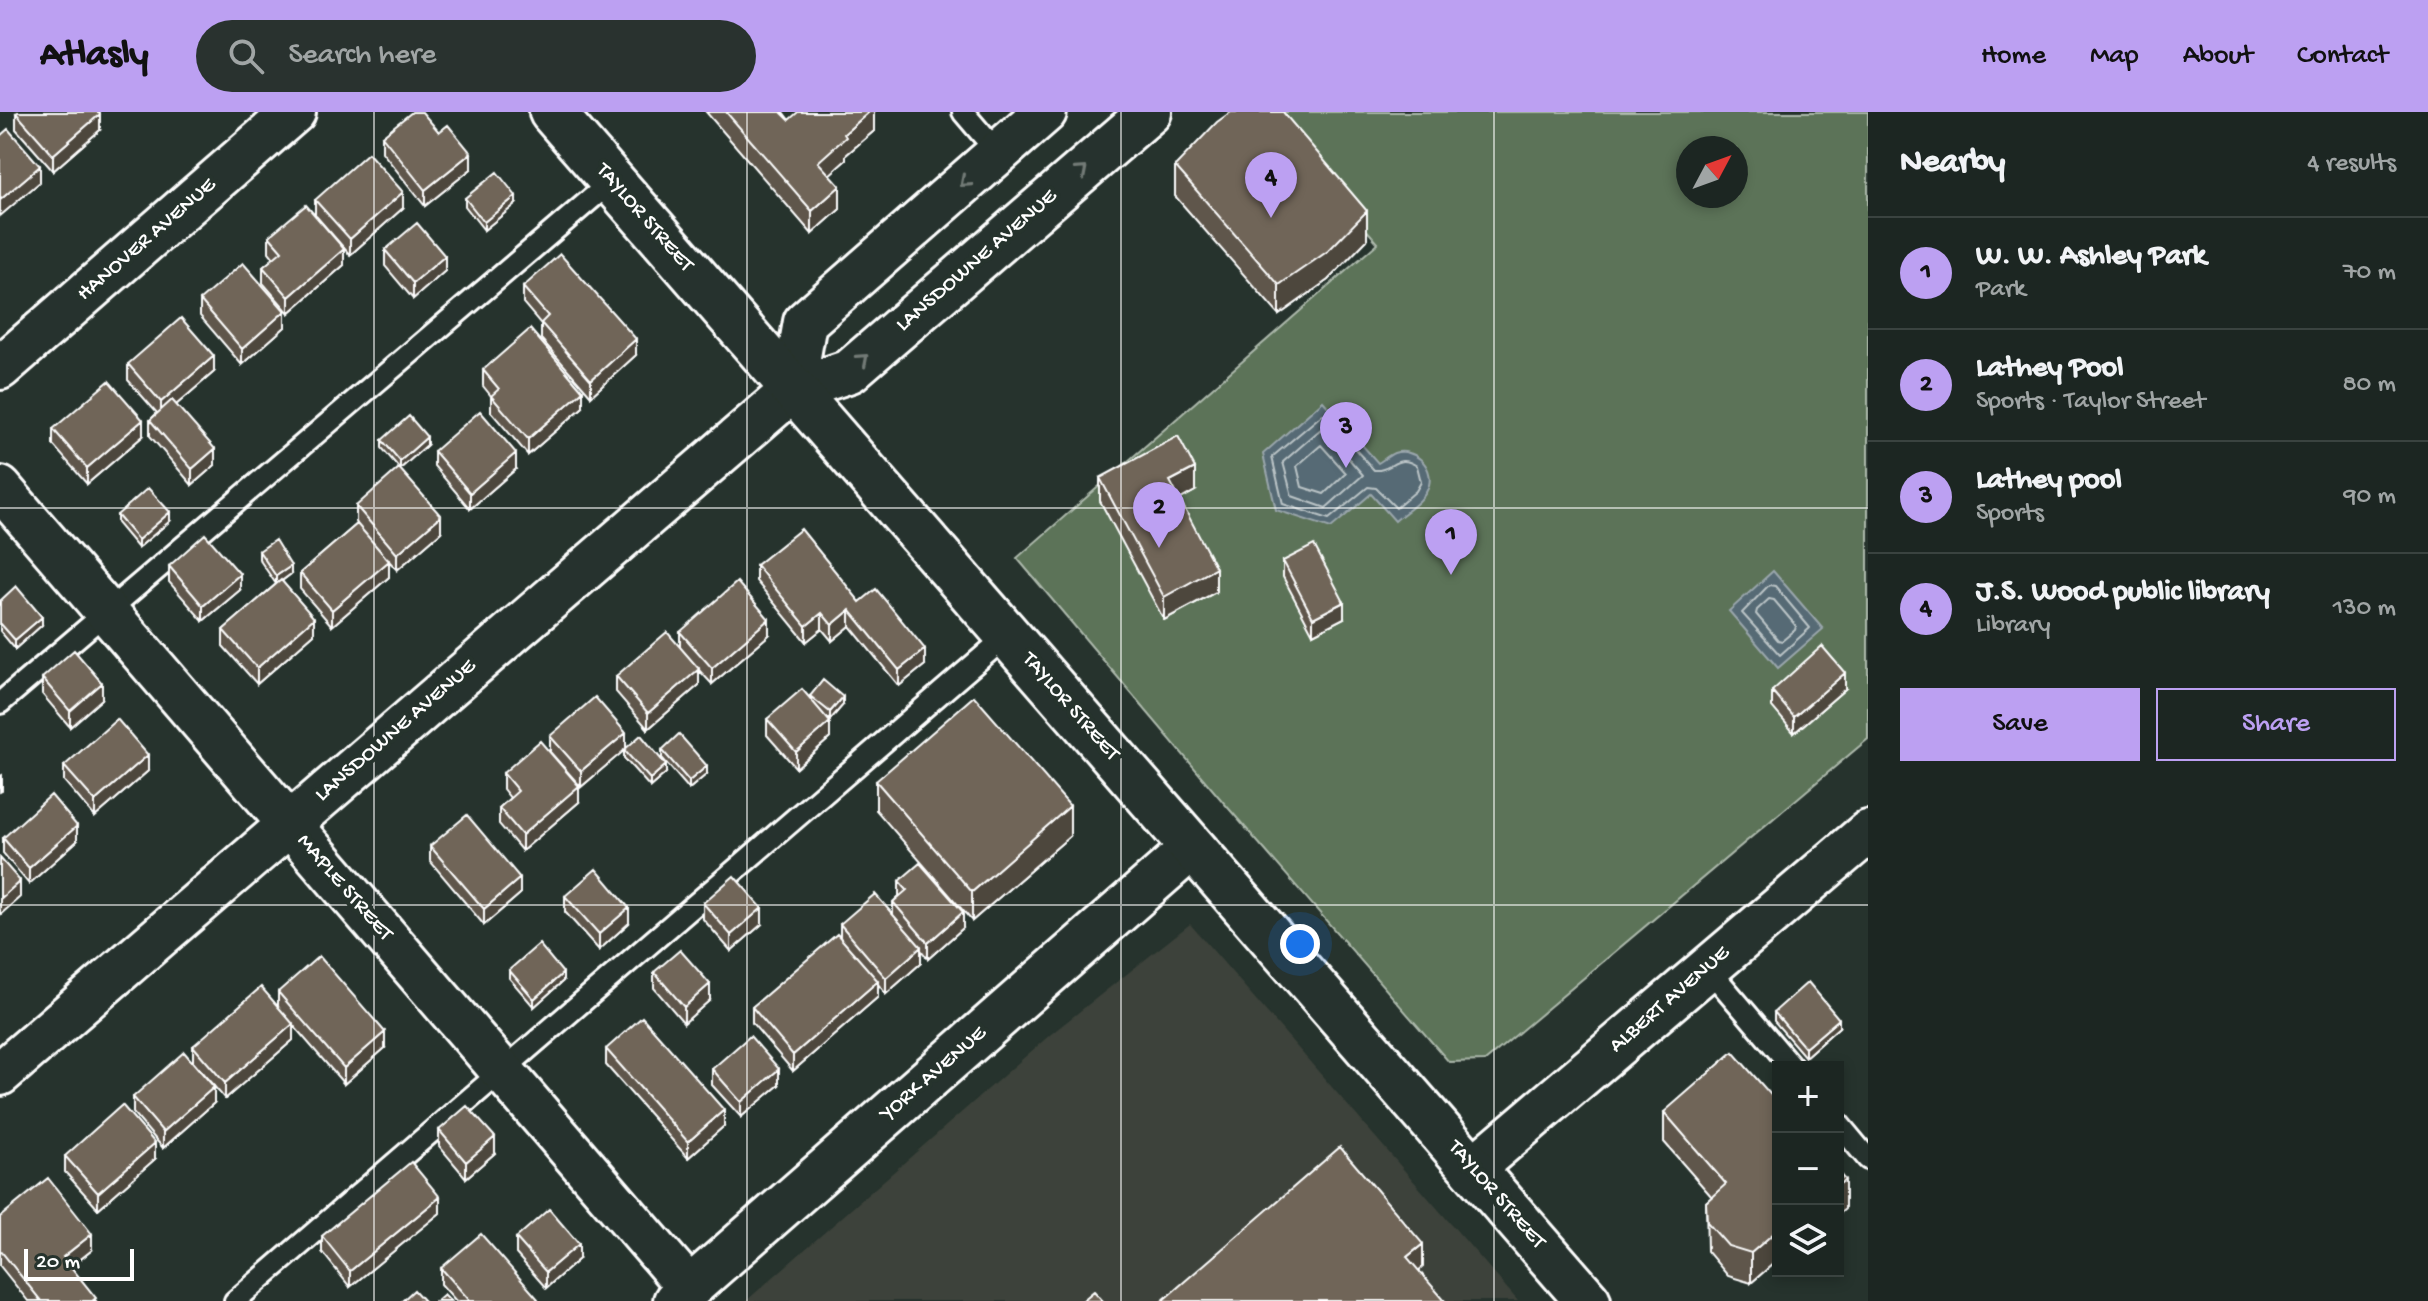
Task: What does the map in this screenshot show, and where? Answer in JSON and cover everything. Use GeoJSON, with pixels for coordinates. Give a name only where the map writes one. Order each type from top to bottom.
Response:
{"type":"FeatureCollection","features":[{"type":"Feature","properties":{"kind":"main road","name":"TAYLOR STREET"},"geometry":{"type":"LineString","coordinates":[[552,112],[1588,1301]]}},
{"type":"Feature","properties":{"kind":"street","name":"HANOVER AVENUE"},"geometry":{"type":"LineString","coordinates":[[0,368],[294,112]]}},
{"type":"Feature","properties":{"kind":"street"},"geometry":{"type":"LineString","coordinates":[[793,390],[805,322],[1045,112]]}},
{"type":"Feature","properties":{"kind":"street","name":"LANSDOWNE AVENUE"},"geometry":{"type":"LineString","coordinates":[[0,1074],[793,390],[850,371],[1150,112]]}},
{"type":"Feature","properties":{"kind":"street","name":"MAPLE STREET"},"geometry":{"type":"LineString","coordinates":[[0,488],[501,1070],[682,1295]]}},
{"type":"Feature","properties":{"kind":"street","name":"ALBERT AVENUE"},"geometry":{"type":"LineString","coordinates":[[1472,1169],[1868,832]]}},
{"type":"Feature","properties":{"kind":"street","name":"YORK AVENUE"},"geometry":{"type":"LineString","coordinates":[[682,1295],[1193,847]]}},
{"type":"Feature","properties":{"kind":"lane"},"geometry":{"type":"LineString","coordinates":[[963,112],[998,153]]}},
{"type":"Feature","properties":{"kind":"lane"},"geometry":{"type":"LineString","coordinates":[[0,703],[612,181]]}},
{"type":"Feature","properties":{"kind":"lane"},"geometry":{"type":"LineString","coordinates":[[235,1301],[1008,635]]}},
{"type":"Feature","properties":{"kind":"lane"},"geometry":{"type":"LineString","coordinates":[[1707,967],[1787,1061]]}},
{"type":"Feature","properties":{"kind":"lane"},"geometry":{"type":"LineString","coordinates":[[1844,1130],[1868,1159]]}},
{"type":"Feature","properties":{"kind":"shaded area"},"geometry":{"type":"Polygon","coordinates":[[[1190,924],[1518,1301],[746,1301],[1051,1034],[1190,924]]]}},
{"type":"Feature","properties":{"kind":"green space"},"geometry":{"type":"Polygon","coordinates":[[[1264,112],[1868,112],[1868,739],[1485,1061],[1449,1062],[1017,558],[1378,243],[1264,112]]]}},
{"type":"Feature","properties":{"kind":"water"},"geometry":{"type":"Polygon","coordinates":[[[1323,401],[1378,463],[1401,452],[1415,455],[1425,465],[1430,478],[1427,490],[1395,521],[1371,494],[1331,528],[1276,510],[1263,454],[1323,401]]]}},
{"type":"Feature","properties":{"kind":"water"},"geometry":{"type":"Polygon","coordinates":[[[1773,571],[1823,629],[1778,668],[1729,611],[1773,571]]]}},
{"type":"Feature","properties":{"kind":"building"},"geometry":{"type":"Polygon","coordinates":[[[18,112],[99,112],[100,114],[53,155],[18,112]]]}},
{"type":"Feature","properties":{"kind":"building"},"geometry":{"type":"Polygon","coordinates":[[[412,112],[422,112],[439,132],[448,125],[471,153],[425,190],[382,136],[412,112]]]}},
{"type":"Feature","properties":{"kind":"building"},"geometry":{"type":"Polygon","coordinates":[[[726,112],[781,112],[789,120],[798,112],[869,112],[818,162],[840,186],[812,211],[726,112]]]}},
{"type":"Feature","properties":{"kind":"building"},"geometry":{"type":"Polygon","coordinates":[[[1231,112],[1283,112],[1367,211],[1328,251],[1279,285],[1175,166],[1217,122],[1231,112]]]}},
{"type":"Feature","properties":{"kind":"building"},"geometry":{"type":"Polygon","coordinates":[[[8,129],[40,166],[0,200],[0,136],[8,129]]]}},
{"type":"Feature","properties":{"kind":"building"},"geometry":{"type":"Polygon","coordinates":[[[368,153],[403,192],[350,239],[315,200],[368,153]]]}},
{"type":"Feature","properties":{"kind":"building"},"geometry":{"type":"Polygon","coordinates":[[[497,172],[516,196],[484,222],[465,198],[497,172]]]}},
{"type":"Feature","properties":{"kind":"building"},"geometry":{"type":"Polygon","coordinates":[[[306,205],[344,249],[289,297],[263,267],[282,251],[269,236],[306,205]]]}},
{"type":"Feature","properties":{"kind":"building"},"geometry":{"type":"Polygon","coordinates":[[[417,223],[445,256],[413,283],[385,250],[417,223]]]}},
{"type":"Feature","properties":{"kind":"building"},"geometry":{"type":"Polygon","coordinates":[[[560,254],[636,339],[591,380],[541,323],[548,316],[523,287],[560,254]]]}},
{"type":"Feature","properties":{"kind":"building"},"geometry":{"type":"Polygon","coordinates":[[[243,263],[285,311],[242,349],[200,300],[243,263]]]}},
{"type":"Feature","properties":{"kind":"building"},"geometry":{"type":"Polygon","coordinates":[[[181,318],[214,356],[161,402],[128,364],[181,318]]]}},
{"type":"Feature","properties":{"kind":"building"},"geometry":{"type":"Polygon","coordinates":[[[530,329],[583,391],[528,439],[491,396],[499,389],[483,370],[530,329]]]}},
{"type":"Feature","properties":{"kind":"building"},"geometry":{"type":"Polygon","coordinates":[[[109,381],[143,420],[87,468],[53,429],[109,381]]]}},
{"type":"Feature","properties":{"kind":"building"},"geometry":{"type":"Polygon","coordinates":[[[172,400],[215,449],[192,469],[150,420],[172,400]]]}},
{"type":"Feature","properties":{"kind":"building"},"geometry":{"type":"Polygon","coordinates":[[[480,411],[516,453],[470,493],[434,451],[480,411]]]}},
{"type":"Feature","properties":{"kind":"building"},"geometry":{"type":"Polygon","coordinates":[[[409,416],[427,437],[400,461],[382,440],[409,416]]]}},
{"type":"Feature","properties":{"kind":"building"},"geometry":{"type":"Polygon","coordinates":[[[1178,436],[1195,468],[1170,481],[1216,568],[1164,597],[1100,478],[1178,436]]]}},
{"type":"Feature","properties":{"kind":"building"},"geometry":{"type":"Polygon","coordinates":[[[399,468],[441,516],[397,554],[356,506],[399,468]]]}},
{"type":"Feature","properties":{"kind":"building"},"geometry":{"type":"Polygon","coordinates":[[[148,488],[170,512],[138,540],[117,515],[148,488]]]}},
{"type":"Feature","properties":{"kind":"building"},"geometry":{"type":"Polygon","coordinates":[[[357,524],[389,561],[332,610],[300,573],[357,524]]]}},
{"type":"Feature","properties":{"kind":"building"},"geometry":{"type":"Polygon","coordinates":[[[801,529],[860,602],[876,589],[925,649],[899,670],[850,610],[832,625],[822,613],[806,626],[756,565],[801,529]]]}},
{"type":"Feature","properties":{"kind":"building"},"geometry":{"type":"Polygon","coordinates":[[[205,534],[240,574],[203,606],[169,566],[205,534]]]}},
{"type":"Feature","properties":{"kind":"building"},"geometry":{"type":"Polygon","coordinates":[[[275,540],[291,566],[276,576],[259,551],[275,540]]]}},
{"type":"Feature","properties":{"kind":"building"},"geometry":{"type":"Polygon","coordinates":[[[1314,545],[1344,602],[1313,618],[1283,561],[1314,545]]]}},
{"type":"Feature","properties":{"kind":"building"},"geometry":{"type":"Polygon","coordinates":[[[281,580],[314,618],[257,668],[223,630],[281,580]]]}},
{"type":"Feature","properties":{"kind":"building"},"geometry":{"type":"Polygon","coordinates":[[[737,582],[769,619],[712,668],[680,632],[737,582]]]}},
{"type":"Feature","properties":{"kind":"building"},"geometry":{"type":"Polygon","coordinates":[[[16,586],[42,617],[15,640],[0,623],[0,601],[16,586]]]}},
{"type":"Feature","properties":{"kind":"building"},"geometry":{"type":"Polygon","coordinates":[[[667,632],[699,669],[648,713],[616,676],[667,632]]]}},
{"type":"Feature","properties":{"kind":"building"},"geometry":{"type":"Polygon","coordinates":[[[1822,646],[1845,673],[1794,717],[1772,691],[1822,646]]]}},
{"type":"Feature","properties":{"kind":"building"},"geometry":{"type":"Polygon","coordinates":[[[74,650],[102,683],[70,711],[42,678],[74,650]]]}},
{"type":"Feature","properties":{"kind":"building"},"geometry":{"type":"Polygon","coordinates":[[[823,680],[843,697],[830,712],[810,696],[823,680]]]}},
{"type":"Feature","properties":{"kind":"building"},"geometry":{"type":"Polygon","coordinates":[[[802,689],[830,722],[796,752],[767,719],[802,689]]]}},
{"type":"Feature","properties":{"kind":"building"},"geometry":{"type":"Polygon","coordinates":[[[974,696],[1070,806],[972,892],[876,781],[974,696]]]}},
{"type":"Feature","properties":{"kind":"building"},"geometry":{"type":"Polygon","coordinates":[[[595,697],[626,733],[581,771],[550,736],[595,697]]]}},
{"type":"Feature","properties":{"kind":"building"},"geometry":{"type":"Polygon","coordinates":[[[117,719],[148,755],[95,801],[64,766],[117,719]]]}},
{"type":"Feature","properties":{"kind":"building"},"geometry":{"type":"Polygon","coordinates":[[[679,734],[707,766],[689,781],[662,750],[679,734]]]}},
{"type":"Feature","properties":{"kind":"building"},"geometry":{"type":"Polygon","coordinates":[[[641,735],[666,765],[650,779],[624,750],[641,735]]]}},
{"type":"Feature","properties":{"kind":"building"},"geometry":{"type":"Polygon","coordinates":[[[540,741],[579,786],[522,835],[499,808],[518,791],[503,773],[540,741]]]}},
{"type":"Feature","properties":{"kind":"building"},"geometry":{"type":"Polygon","coordinates":[[[51,795],[77,826],[29,868],[3,838],[51,795]]]}},
{"type":"Feature","properties":{"kind":"building"},"geometry":{"type":"Polygon","coordinates":[[[467,815],[520,878],[484,909],[430,846],[467,815]]]}},
{"type":"Feature","properties":{"kind":"building"},"geometry":{"type":"Polygon","coordinates":[[[0,858],[20,881],[0,899],[0,858]]]}},
{"type":"Feature","properties":{"kind":"building"},"geometry":{"type":"Polygon","coordinates":[[[920,863],[963,912],[928,943],[893,902],[907,890],[899,881],[920,863]]]}},
{"type":"Feature","properties":{"kind":"building"},"geometry":{"type":"Polygon","coordinates":[[[596,869],[629,908],[599,934],[565,896],[596,869]]]}},
{"type":"Feature","properties":{"kind":"building"},"geometry":{"type":"Polygon","coordinates":[[[734,876],[762,908],[731,935],[703,903],[734,876]]]}},
{"type":"Feature","properties":{"kind":"building"},"geometry":{"type":"Polygon","coordinates":[[[875,894],[921,947],[886,978],[840,924],[875,894]]]}},
{"type":"Feature","properties":{"kind":"building"},"geometry":{"type":"Polygon","coordinates":[[[837,934],[878,981],[793,1055],[752,1007],[837,934]]]}},
{"type":"Feature","properties":{"kind":"building"},"geometry":{"type":"Polygon","coordinates":[[[539,944],[563,973],[534,999],[509,970],[539,944]]]}},
{"type":"Feature","properties":{"kind":"building"},"geometry":{"type":"Polygon","coordinates":[[[680,950],[710,984],[684,1007],[654,972],[680,950]]]}},
{"type":"Feature","properties":{"kind":"building"},"geometry":{"type":"Polygon","coordinates":[[[319,956],[385,1032],[344,1068],[278,992],[319,956]]]}},
{"type":"Feature","properties":{"kind":"building"},"geometry":{"type":"Polygon","coordinates":[[[1808,982],[1839,1019],[1805,1048],[1774,1012],[1808,982]]]}},
{"type":"Feature","properties":{"kind":"building"},"geometry":{"type":"Polygon","coordinates":[[[261,987],[293,1024],[225,1083],[193,1046],[261,987]]]}},
{"type":"Feature","properties":{"kind":"building"},"geometry":{"type":"Polygon","coordinates":[[[642,1017],[724,1110],[688,1142],[606,1049],[642,1017]]]}},
{"type":"Feature","properties":{"kind":"building"},"geometry":{"type":"Polygon","coordinates":[[[750,1036],[779,1069],[741,1102],[712,1069],[750,1036]]]}},
{"type":"Feature","properties":{"kind":"building"},"geometry":{"type":"Polygon","coordinates":[[[184,1052],[214,1087],[163,1132],[133,1097],[184,1052]]]}},
{"type":"Feature","properties":{"kind":"building"},"geometry":{"type":"Polygon","coordinates":[[[1733,1052],[1772,1096],[1772,1235],[1751,1253],[1728,1246],[1707,1222],[1706,1202],[1726,1184],[1664,1112],[1733,1052]]]}},
{"type":"Feature","properties":{"kind":"building"},"geometry":{"type":"Polygon","coordinates":[[[122,1105],[155,1143],[98,1193],[65,1156],[122,1105]]]}},
{"type":"Feature","properties":{"kind":"building"},"geometry":{"type":"Polygon","coordinates":[[[467,1106],[495,1137],[466,1162],[439,1130],[467,1106]]]}},
{"type":"Feature","properties":{"kind":"building"},"geometry":{"type":"Polygon","coordinates":[[[1340,1147],[1423,1244],[1407,1257],[1445,1301],[1162,1301],[1340,1147]]]}},
{"type":"Feature","properties":{"kind":"building"},"geometry":{"type":"Polygon","coordinates":[[[411,1162],[440,1197],[350,1271],[322,1236],[411,1162]]]}},
{"type":"Feature","properties":{"kind":"building"},"geometry":{"type":"Polygon","coordinates":[[[48,1178],[92,1234],[63,1257],[96,1298],[92,1301],[41,1301],[0,1250],[0,1217],[48,1178]]]}},
{"type":"Feature","properties":{"kind":"building"},"geometry":{"type":"Polygon","coordinates":[[[549,1209],[579,1244],[546,1272],[516,1238],[549,1209]]]}},
{"type":"Feature","properties":{"kind":"building"},"geometry":{"type":"Polygon","coordinates":[[[481,1234],[538,1299],[536,1301],[470,1301],[441,1268],[481,1234]]]}},
{"type":"Feature","properties":{"kind":"building"},"geometry":{"type":"Polygon","coordinates":[[[414,1290],[424,1301],[402,1301],[414,1290]]]}},
{"type":"Feature","properties":{"kind":"building"},"geometry":{"type":"Polygon","coordinates":[[[1094,1291],[1103,1301],[1082,1301],[1094,1291]]]}},
{"type":"Feature","properties":{"kind":"building"},"geometry":{"type":"Polygon","coordinates":[[[444,1294],[451,1301],[436,1301],[444,1294]]]}},
{"type":"Feature","properties":{"kind":"place","name":"J.S. Wood public library"},"geometry":{"type":"Point","coordinates":[1271,218]}},
{"type":"Feature","properties":{"kind":"place","name":"Lathey pool"},"geometry":{"type":"Point","coordinates":[1346,468]}},
{"type":"Feature","properties":{"kind":"place","name":"Lathey Pool"},"geometry":{"type":"Point","coordinates":[1159,548]}},
{"type":"Feature","properties":{"kind":"place","name":"W. W. Ashley Park"},"geometry":{"type":"Point","coordinates":[1451,575]}}]}
